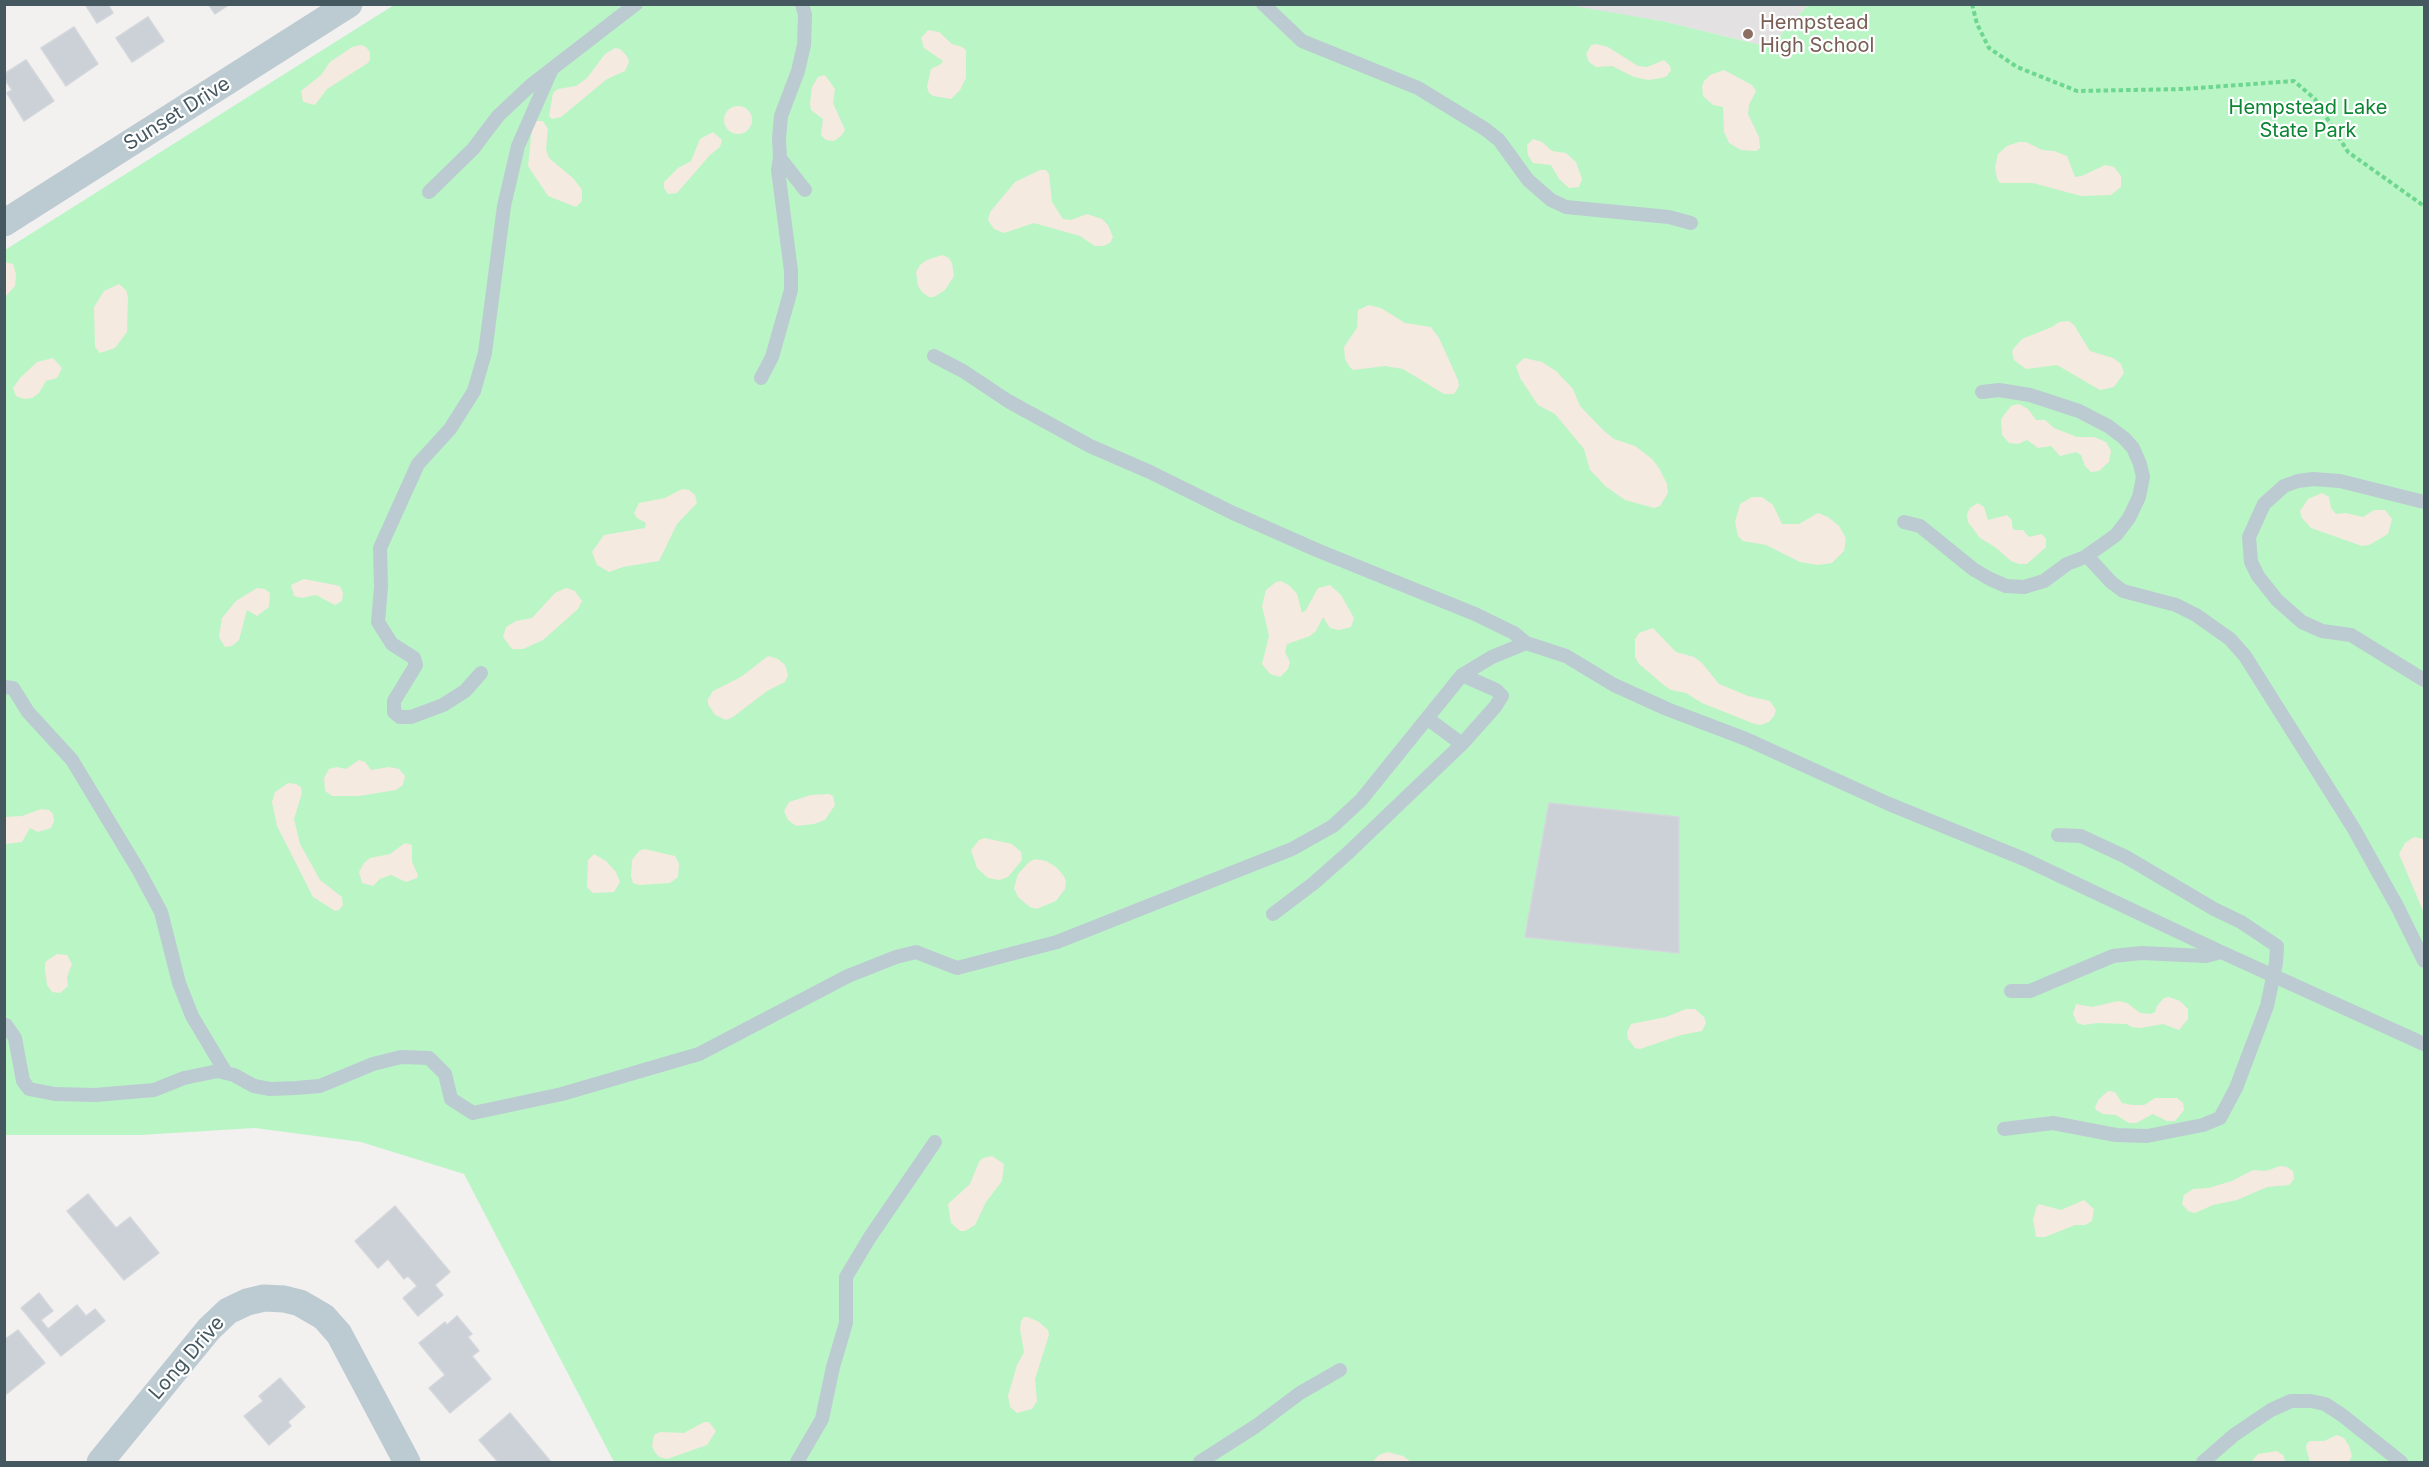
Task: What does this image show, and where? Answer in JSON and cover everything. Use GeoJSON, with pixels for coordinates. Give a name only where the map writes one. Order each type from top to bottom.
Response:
{"type":"FeatureCollection","features":[{"type":"Feature","properties":{"kind":"street","name":"Sunset Drive"},"geometry":{"type":"LineString","coordinates":[[4,223],[349,4]]}},
{"type":"Feature","properties":{"kind":"street","name":"Long Drive"},"geometry":{"type":"LineString","coordinates":[[100,1462],[209,1329],[228,1311],[247,1302],[264,1298],[284,1299],[300,1304],[324,1317],[339,1334],[407,1462]]}},
{"type":"Feature","properties":{"kind":"lane"},"geometry":{"type":"LineString","coordinates":[[429,192],[473,149],[498,116],[531,85],[636,4]]}},
{"type":"Feature","properties":{"kind":"lane"},"geometry":{"type":"LineString","coordinates":[[761,378],[772,357],[791,290],[791,271],[778,170],[781,116],[798,71],[804,45],[805,15],[802,4]]}},
{"type":"Feature","properties":{"kind":"lane"},"geometry":{"type":"LineString","coordinates":[[1263,4],[1302,41],[1418,88],[1485,129],[1499,140],[1528,180],[1551,200],[1566,207],[1669,217],[1691,223]]}},
{"type":"Feature","properties":{"kind":"lane"},"geometry":{"type":"LineString","coordinates":[[481,673],[465,691],[443,705],[411,717],[400,717],[394,712],[394,701],[416,665],[414,658],[392,644],[378,622],[381,587],[380,548],[418,464],[450,429],[474,391],[485,353],[504,206],[511,176],[528,121],[551,71]]}},
{"type":"Feature","properties":{"kind":"lane"},"geometry":{"type":"LineString","coordinates":[[780,158],[805,190]]}},
{"type":"Feature","properties":{"kind":"lane"},"geometry":{"type":"LineString","coordinates":[[934,356],[963,371],[1008,401],[1090,446],[1297,541],[1475,614],[1514,633],[1526,643],[1566,656],[1614,685],[1656,704],[1746,739],[1889,804],[2024,859],[2424,1044]]}},
{"type":"Feature","properties":{"kind":"lane"},"geometry":{"type":"LineString","coordinates":[[1904,522],[1920,526],[1973,569],[2006,586],[2024,587],[2044,580],[2067,564],[2087,556],[2116,535],[2129,518],[2139,497],[2143,477],[2133,447],[2108,426],[2079,411],[2030,395],[1999,390],[1982,392]]}},
{"type":"Feature","properties":{"kind":"lane"},"geometry":{"type":"LineString","coordinates":[[2424,502],[2340,481],[2313,479],[2298,481],[2284,486],[2264,504],[2249,537],[2251,562],[2258,576],[2277,600],[2302,622],[2322,631],[2351,634],[2424,680]]}},
{"type":"Feature","properties":{"kind":"lane"},"geometry":{"type":"LineString","coordinates":[[2087,556],[2111,582],[2123,591],[2176,605],[2196,615],[2230,639],[2245,656],[2354,829],[2398,908],[2424,961]]}},
{"type":"Feature","properties":{"kind":"lane"},"geometry":{"type":"LineString","coordinates":[[4,1026],[6,1025],[15,1038],[23,1081],[29,1089],[38,1092],[76,1095],[154,1090],[184,1078],[218,1071],[234,1075],[254,1086],[270,1089],[320,1086],[373,1064],[401,1057],[429,1058],[445,1074],[452,1099],[472,1113],[562,1094],[648,1071],[699,1054],[848,976],[896,957],[916,952],[957,968],[1058,942],[1292,849],[1333,826],[1361,800],[1462,675],[1492,657],[1526,643]]}},
{"type":"Feature","properties":{"kind":"lane"},"geometry":{"type":"LineString","coordinates":[[1273,914],[1314,883],[1349,852],[1462,744],[1495,707],[1502,696],[1496,690],[1462,675]]}},
{"type":"Feature","properties":{"kind":"lane"},"geometry":{"type":"LineString","coordinates":[[4,687],[13,688],[28,712],[72,760],[139,871],[161,912],[179,983],[192,1016],[226,1073]]}},
{"type":"Feature","properties":{"kind":"lane"},"geometry":{"type":"LineString","coordinates":[[1428,719],[1462,744]]}},
{"type":"Feature","properties":{"kind":"lane"},"geometry":{"type":"LineString","coordinates":[[2004,1130],[2053,1123],[2116,1135],[2147,1136],[2203,1125],[2220,1118],[2236,1088],[2267,1006],[2273,976],[2277,946],[2261,935],[2126,857],[2081,837],[2058,835]]}},
{"type":"Feature","properties":{"kind":"lane"},"geometry":{"type":"LineString","coordinates":[[2011,991],[2030,991],[2077,969],[2113,956],[2141,953],[2206,956],[2221,952]]}},
{"type":"Feature","properties":{"kind":"lane"},"geometry":{"type":"LineString","coordinates":[[797,1462],[822,1419],[833,1367],[846,1323],[846,1277],[870,1237],[935,1142]]}},
{"type":"Feature","properties":{"kind":"lane"},"geometry":{"type":"LineString","coordinates":[[1200,1462],[1300,1394],[1340,1371]]}},
{"type":"Feature","properties":{"kind":"lane"},"geometry":{"type":"LineString","coordinates":[[2203,1462],[2234,1435],[2271,1410],[2291,1401],[2325,1404],[2342,1414],[2401,1462]]}},
{"type":"Feature","properties":{"kind":"path"},"geometry":{"type":"LineString","coordinates":[[1972,4],[1977,24],[1989,48],[2017,67],[2077,90],[2184,89],[2294,81],[2315,99],[2348,152],[2424,206]]}},
{"type":"Feature","properties":{"kind":"shaded area","name":"Hempstead High School"},"geometry":{"type":"Polygon","coordinates":[[[1562,5],[1808,5],[1769,47],[1662,21],[1562,5]]]}},
{"type":"Feature","properties":{"kind":"green space","name":"Hempstead Lake State Park"},"geometry":{"type":"Polygon","coordinates":[[[1562,4],[1662,21],[1769,47],[1808,5],[2424,5],[2424,1462],[614,1462],[464,1174],[361,1142],[255,1128],[140,1135],[5,1135],[5,250],[394,5],[1562,4]]]}},
{"type":"Feature","properties":{"kind":"sand"},"geometry":{"type":"Polygon","coordinates":[[[928,30],[939,32],[952,44],[966,50],[966,78],[960,90],[951,99],[933,96],[927,87],[931,69],[943,61],[924,48],[921,38],[928,30]]]}},
{"type":"Feature","properties":{"kind":"sand"},"geometry":{"type":"Polygon","coordinates":[[[361,45],[370,52],[368,63],[327,89],[315,105],[303,102],[301,91],[321,75],[330,62],[352,47],[361,45]]]}},
{"type":"Feature","properties":{"kind":"sand"},"geometry":{"type":"Polygon","coordinates":[[[1591,45],[1608,47],[1638,66],[1647,67],[1664,60],[1671,70],[1667,76],[1648,80],[1634,77],[1612,66],[1596,67],[1589,62],[1586,54],[1591,45]]]}},
{"type":"Feature","properties":{"kind":"sand"},"geometry":{"type":"Polygon","coordinates":[[[615,48],[620,49],[627,56],[629,62],[625,71],[607,79],[561,117],[552,119],[549,116],[553,93],[558,89],[576,86],[587,78],[605,54],[615,48]]]}},
{"type":"Feature","properties":{"kind":"sand"},"geometry":{"type":"Polygon","coordinates":[[[1724,70],[1752,85],[1756,91],[1749,105],[1748,114],[1759,137],[1760,148],[1756,151],[1741,150],[1729,143],[1724,132],[1723,107],[1713,105],[1703,96],[1704,81],[1710,75],[1724,70]]]}},
{"type":"Feature","properties":{"kind":"sand"},"geometry":{"type":"Polygon","coordinates":[[[825,75],[835,89],[833,103],[845,130],[834,141],[826,140],[821,135],[823,119],[811,110],[810,104],[812,87],[818,77],[825,75]]]}},
{"type":"Feature","properties":{"kind":"sand"},"geometry":{"type":"Polygon","coordinates":[[[738,106],[748,110],[752,120],[748,130],[738,134],[728,130],[724,120],[728,110],[738,106]]]}},
{"type":"Feature","properties":{"kind":"sand"},"geometry":{"type":"Polygon","coordinates":[[[535,121],[543,121],[548,129],[546,149],[549,158],[574,179],[582,190],[582,201],[576,207],[548,196],[528,166],[532,128],[535,121]]]}},
{"type":"Feature","properties":{"kind":"sand"},"geometry":{"type":"Polygon","coordinates":[[[713,132],[722,140],[720,147],[710,155],[677,193],[668,194],[664,188],[664,182],[678,168],[691,161],[700,139],[713,132]]]}},
{"type":"Feature","properties":{"kind":"sand"},"geometry":{"type":"Polygon","coordinates":[[[1533,139],[1542,142],[1552,151],[1566,153],[1576,162],[1582,179],[1579,187],[1569,188],[1559,179],[1551,165],[1533,163],[1528,155],[1527,145],[1533,139]]]}},
{"type":"Feature","properties":{"kind":"sand"},"geometry":{"type":"Polygon","coordinates":[[[2026,142],[2042,150],[2054,151],[2067,156],[2075,177],[2105,165],[2114,167],[2121,176],[2121,187],[2111,195],[2081,196],[2033,183],[2000,183],[1995,167],[1998,154],[2007,146],[2026,142]]]}},
{"type":"Feature","properties":{"kind":"sand"},"geometry":{"type":"Polygon","coordinates":[[[1040,170],[1046,170],[1049,174],[1052,202],[1063,219],[1071,220],[1087,214],[1102,219],[1108,225],[1113,237],[1110,243],[1095,246],[1080,236],[1034,223],[1004,233],[994,229],[988,220],[990,212],[1015,182],[1040,170]]]}},
{"type":"Feature","properties":{"kind":"sand"},"geometry":{"type":"Polygon","coordinates":[[[942,255],[949,258],[952,263],[954,276],[945,290],[934,297],[929,297],[918,286],[916,272],[927,260],[942,255]]]}},
{"type":"Feature","properties":{"kind":"sand"},"geometry":{"type":"Polygon","coordinates":[[[5,262],[13,264],[16,274],[15,286],[5,297],[5,262]]]}},
{"type":"Feature","properties":{"kind":"sand"},"geometry":{"type":"Polygon","coordinates":[[[119,284],[126,290],[128,297],[127,332],[115,348],[100,353],[95,347],[94,307],[104,291],[119,284]]]}},
{"type":"Feature","properties":{"kind":"sand"},"geometry":{"type":"Polygon","coordinates":[[[1369,305],[1381,308],[1405,323],[1431,327],[1439,338],[1458,380],[1459,386],[1454,394],[1444,394],[1403,369],[1385,366],[1353,370],[1349,366],[1345,359],[1344,347],[1357,328],[1358,310],[1369,305]]]}},
{"type":"Feature","properties":{"kind":"sand"},"geometry":{"type":"Polygon","coordinates":[[[2069,321],[2074,325],[2090,351],[2113,358],[2121,364],[2124,373],[2114,387],[2100,390],[2057,365],[2026,369],[2014,360],[2012,352],[2022,339],[2059,322],[2069,321]]]}},
{"type":"Feature","properties":{"kind":"sand"},"geometry":{"type":"Polygon","coordinates":[[[53,358],[62,368],[57,378],[46,381],[39,393],[32,398],[24,399],[16,396],[13,388],[20,378],[37,362],[53,358]]]}},
{"type":"Feature","properties":{"kind":"sand"},"geometry":{"type":"Polygon","coordinates":[[[1524,358],[1542,362],[1556,371],[1573,389],[1580,406],[1603,430],[1614,439],[1635,446],[1652,459],[1667,484],[1668,493],[1660,506],[1654,508],[1625,500],[1605,486],[1590,470],[1584,449],[1555,414],[1538,405],[1520,378],[1516,366],[1524,358]]]}},
{"type":"Feature","properties":{"kind":"sand"},"geometry":{"type":"Polygon","coordinates":[[[2019,404],[2028,409],[2036,420],[2045,420],[2054,428],[2077,437],[2094,437],[2106,442],[2111,451],[2109,462],[2099,471],[2091,472],[2085,466],[2081,455],[2076,452],[2060,456],[2051,446],[2038,448],[2027,440],[2018,444],[2009,443],[2002,435],[2001,419],[2011,406],[2019,404]]]}},
{"type":"Feature","properties":{"kind":"sand"},"geometry":{"type":"Polygon","coordinates":[[[682,489],[689,490],[695,495],[697,503],[677,524],[659,561],[623,567],[609,572],[597,565],[592,552],[604,535],[645,528],[646,523],[637,518],[634,513],[639,503],[665,498],[682,489]]]}},
{"type":"Feature","properties":{"kind":"sand"},"geometry":{"type":"Polygon","coordinates":[[[2322,493],[2329,497],[2331,508],[2336,514],[2346,513],[2363,517],[2374,510],[2385,510],[2392,519],[2388,534],[2369,545],[2362,546],[2311,528],[2302,518],[2300,511],[2308,499],[2322,493]]]}},
{"type":"Feature","properties":{"kind":"sand"},"geometry":{"type":"Polygon","coordinates":[[[1752,497],[1762,497],[1773,505],[1782,524],[1799,524],[1818,513],[1828,517],[1839,526],[1846,538],[1844,551],[1832,563],[1818,565],[1800,562],[1766,545],[1743,541],[1738,536],[1735,522],[1740,504],[1752,497]]]}},
{"type":"Feature","properties":{"kind":"sand"},"geometry":{"type":"Polygon","coordinates":[[[1978,503],[1984,507],[1988,520],[2007,515],[2012,520],[2014,530],[2023,530],[2029,537],[2042,534],[2046,539],[2046,547],[2027,564],[2011,561],[1980,538],[1968,522],[1967,514],[1970,508],[1978,503]]]}},
{"type":"Feature","properties":{"kind":"sand"},"geometry":{"type":"Polygon","coordinates":[[[304,579],[340,586],[343,593],[342,601],[335,605],[316,595],[302,598],[294,596],[291,585],[304,579]]]}},
{"type":"Feature","properties":{"kind":"sand"},"geometry":{"type":"Polygon","coordinates":[[[1281,581],[1297,594],[1302,613],[1318,588],[1330,585],[1341,595],[1354,618],[1351,627],[1339,630],[1330,628],[1323,617],[1316,631],[1310,636],[1287,644],[1285,652],[1290,662],[1288,669],[1280,677],[1270,674],[1262,664],[1269,636],[1262,606],[1266,590],[1281,581]]]}},
{"type":"Feature","properties":{"kind":"sand"},"geometry":{"type":"Polygon","coordinates":[[[257,588],[265,589],[270,593],[269,607],[257,616],[247,610],[239,640],[232,646],[225,647],[219,637],[222,618],[236,601],[257,588]]]}},
{"type":"Feature","properties":{"kind":"sand"},"geometry":{"type":"Polygon","coordinates":[[[566,588],[575,591],[582,601],[578,609],[543,640],[523,649],[512,649],[503,637],[506,627],[516,621],[532,618],[555,593],[566,588]]]}},
{"type":"Feature","properties":{"kind":"sand"},"geometry":{"type":"Polygon","coordinates":[[[1653,628],[1676,652],[1694,657],[1702,663],[1719,684],[1748,696],[1770,701],[1776,710],[1774,716],[1769,722],[1760,725],[1752,723],[1665,686],[1639,664],[1635,657],[1635,639],[1639,633],[1653,628]]]}},
{"type":"Feature","properties":{"kind":"sand"},"geometry":{"type":"Polygon","coordinates":[[[768,656],[778,659],[785,665],[788,675],[785,682],[767,691],[733,717],[726,720],[715,715],[708,704],[713,691],[741,677],[768,656]]]}},
{"type":"Feature","properties":{"kind":"sand"},"geometry":{"type":"Polygon","coordinates":[[[359,760],[365,762],[371,770],[389,767],[399,769],[405,776],[403,785],[396,790],[359,796],[332,796],[325,791],[324,778],[329,769],[337,767],[346,769],[359,760]]]}},
{"type":"Feature","properties":{"kind":"sand"},"geometry":{"type":"Polygon","coordinates":[[[288,783],[301,787],[302,793],[294,819],[300,844],[320,880],[342,897],[343,905],[339,910],[335,911],[313,897],[277,826],[272,802],[275,792],[288,783]]]}},
{"type":"Feature","properties":{"kind":"sand"},"geometry":{"type":"Polygon","coordinates":[[[829,794],[833,796],[835,805],[825,820],[796,826],[788,820],[784,811],[789,802],[811,795],[829,794]]]}},
{"type":"Feature","properties":{"kind":"sand"},"geometry":{"type":"Polygon","coordinates":[[[41,809],[49,810],[53,814],[54,821],[51,828],[38,832],[30,828],[22,842],[5,844],[5,817],[22,816],[41,809]]]}},
{"type":"Feature","properties":{"kind":"sand"},"geometry":{"type":"Polygon","coordinates":[[[2414,837],[2424,839],[2424,913],[2399,854],[2405,843],[2414,837]]]}},
{"type":"Feature","properties":{"kind":"sand"},"geometry":{"type":"Polygon","coordinates":[[[985,838],[1012,844],[1021,852],[1022,860],[1008,877],[999,880],[988,878],[977,868],[971,850],[979,840],[985,838]]]}},
{"type":"Feature","properties":{"kind":"sand"},"geometry":{"type":"Polygon","coordinates":[[[405,843],[412,845],[412,862],[418,875],[417,878],[406,882],[391,875],[380,879],[373,886],[362,883],[359,872],[364,863],[370,858],[390,854],[405,843]]]}},
{"type":"Feature","properties":{"kind":"sand"},"geometry":{"type":"Polygon","coordinates":[[[644,849],[675,856],[679,864],[678,877],[670,883],[639,885],[633,883],[632,860],[639,851],[644,849]]]}},
{"type":"Feature","properties":{"kind":"sand"},"geometry":{"type":"Polygon","coordinates":[[[594,854],[606,861],[616,872],[620,882],[614,892],[593,893],[587,887],[588,860],[594,854]]]}},
{"type":"Feature","properties":{"kind":"sand"},"geometry":{"type":"Polygon","coordinates":[[[1035,859],[1046,861],[1056,867],[1066,882],[1065,889],[1056,901],[1036,909],[1018,897],[1014,888],[1018,874],[1035,859]]]}},
{"type":"Feature","properties":{"kind":"sand"},"geometry":{"type":"Polygon","coordinates":[[[57,954],[67,955],[72,964],[67,977],[68,986],[60,993],[52,992],[47,985],[45,969],[45,962],[57,954]]]}},
{"type":"Feature","properties":{"kind":"sand"},"geometry":{"type":"Polygon","coordinates":[[[2169,997],[2180,1001],[2188,1009],[2188,1019],[2179,1030],[2163,1024],[2140,1028],[2127,1024],[2084,1025],[2077,1023],[2073,1014],[2076,1004],[2092,1007],[2118,1001],[2127,1003],[2140,1013],[2151,1014],[2155,1012],[2164,998],[2169,997]]]}},
{"type":"Feature","properties":{"kind":"sand"},"geometry":{"type":"Polygon","coordinates":[[[1686,1009],[1695,1009],[1704,1017],[1706,1023],[1702,1031],[1681,1035],[1640,1049],[1635,1048],[1628,1039],[1627,1032],[1631,1024],[1666,1017],[1686,1009]]]}},
{"type":"Feature","properties":{"kind":"sand"},"geometry":{"type":"Polygon","coordinates":[[[2108,1091],[2115,1092],[2122,1103],[2133,1105],[2144,1105],[2155,1098],[2177,1098],[2183,1103],[2184,1110],[2175,1121],[2167,1121],[2153,1114],[2136,1123],[2129,1123],[2116,1115],[2103,1114],[2096,1110],[2099,1099],[2108,1091]]]}},
{"type":"Feature","properties":{"kind":"sand"},"geometry":{"type":"Polygon","coordinates":[[[992,1156],[1004,1164],[1002,1181],[986,1202],[975,1225],[965,1231],[960,1231],[951,1223],[948,1204],[970,1184],[979,1162],[983,1158],[992,1156]]]}},
{"type":"Feature","properties":{"kind":"sand"},"geometry":{"type":"Polygon","coordinates":[[[2280,1166],[2293,1171],[2294,1179],[2289,1185],[2267,1187],[2237,1200],[2213,1205],[2195,1213],[2188,1211],[2182,1204],[2184,1195],[2193,1189],[2208,1188],[2232,1181],[2253,1170],[2266,1171],[2280,1166]]]}},
{"type":"Feature","properties":{"kind":"sand"},"geometry":{"type":"Polygon","coordinates":[[[2084,1200],[2094,1209],[2092,1221],[2045,1237],[2036,1237],[2033,1219],[2039,1204],[2061,1210],[2084,1200]]]}},
{"type":"Feature","properties":{"kind":"sand"},"geometry":{"type":"Polygon","coordinates":[[[1024,1317],[1039,1322],[1048,1330],[1049,1335],[1035,1379],[1037,1401],[1032,1409],[1017,1413],[1010,1407],[1008,1396],[1017,1365],[1024,1352],[1020,1329],[1024,1317]]]}},
{"type":"Feature","properties":{"kind":"sand"},"geometry":{"type":"Polygon","coordinates":[[[704,1422],[709,1422],[716,1431],[707,1445],[667,1459],[659,1457],[654,1451],[652,1446],[654,1435],[660,1432],[684,1433],[704,1422]]]}},
{"type":"Feature","properties":{"kind":"sand"},"geometry":{"type":"Polygon","coordinates":[[[2337,1435],[2344,1438],[2349,1446],[2352,1456],[2349,1462],[2310,1462],[2307,1443],[2324,1441],[2337,1435]]]}},
{"type":"Feature","properties":{"kind":"sand"},"geometry":{"type":"Polygon","coordinates":[[[2277,1451],[2284,1456],[2285,1462],[2251,1462],[2258,1454],[2277,1451]]]}},
{"type":"Feature","properties":{"kind":"sand"},"geometry":{"type":"Polygon","coordinates":[[[1387,1452],[1403,1456],[1411,1462],[1372,1462],[1379,1455],[1387,1452]]]}},
{"type":"Feature","properties":{"kind":"building"},"geometry":{"type":"Polygon","coordinates":[[[85,4],[108,4],[113,13],[97,23],[85,4]]]}},
{"type":"Feature","properties":{"kind":"building"},"geometry":{"type":"Polygon","coordinates":[[[208,4],[230,4],[215,14],[208,4]]]}},
{"type":"Feature","properties":{"kind":"building"},"geometry":{"type":"Polygon","coordinates":[[[148,17],[164,41],[132,62],[116,38],[148,17]]]}},
{"type":"Feature","properties":{"kind":"building"},"geometry":{"type":"Polygon","coordinates":[[[74,27],[98,64],[66,86],[41,48],[74,27]]]}},
{"type":"Feature","properties":{"kind":"building"},"geometry":{"type":"Polygon","coordinates":[[[26,60],[54,101],[24,121],[7,93],[12,90],[4,74],[26,60]]]}},
{"type":"Feature","properties":{"kind":"building"},"geometry":{"type":"Polygon","coordinates":[[[1549,803],[1679,817],[1679,953],[1525,937],[1549,803]]]}},
{"type":"Feature","properties":{"kind":"building"},"geometry":{"type":"Polygon","coordinates":[[[88,1194],[116,1228],[130,1217],[159,1253],[124,1280],[67,1211],[88,1194]]]}},
{"type":"Feature","properties":{"kind":"building"},"geometry":{"type":"Polygon","coordinates":[[[395,1206],[450,1272],[435,1285],[443,1295],[418,1316],[403,1298],[417,1286],[408,1276],[404,1279],[388,1259],[378,1268],[355,1241],[395,1206]]]}},
{"type":"Feature","properties":{"kind":"building"},"geometry":{"type":"Polygon","coordinates":[[[39,1293],[53,1311],[41,1320],[48,1329],[77,1305],[86,1316],[95,1309],[105,1321],[61,1356],[21,1308],[39,1293]]]}},
{"type":"Feature","properties":{"kind":"building"},"geometry":{"type":"Polygon","coordinates":[[[457,1316],[472,1334],[468,1337],[479,1351],[472,1356],[491,1379],[450,1413],[429,1388],[445,1375],[419,1343],[445,1322],[447,1325],[457,1316]]]}},
{"type":"Feature","properties":{"kind":"building"},"geometry":{"type":"Polygon","coordinates":[[[18,1330],[45,1363],[4,1396],[4,1340],[18,1330]]]}},
{"type":"Feature","properties":{"kind":"building"},"geometry":{"type":"Polygon","coordinates":[[[280,1378],[305,1407],[288,1422],[291,1426],[269,1445],[244,1416],[263,1401],[259,1396],[280,1378]]]}},
{"type":"Feature","properties":{"kind":"building"},"geometry":{"type":"Polygon","coordinates":[[[510,1413],[551,1462],[498,1462],[479,1440],[510,1413]]]}},
{"type":"Feature","properties":{"kind":"place","name":"Hempstead High School"},"geometry":{"type":"Point","coordinates":[1748,34]}}]}
